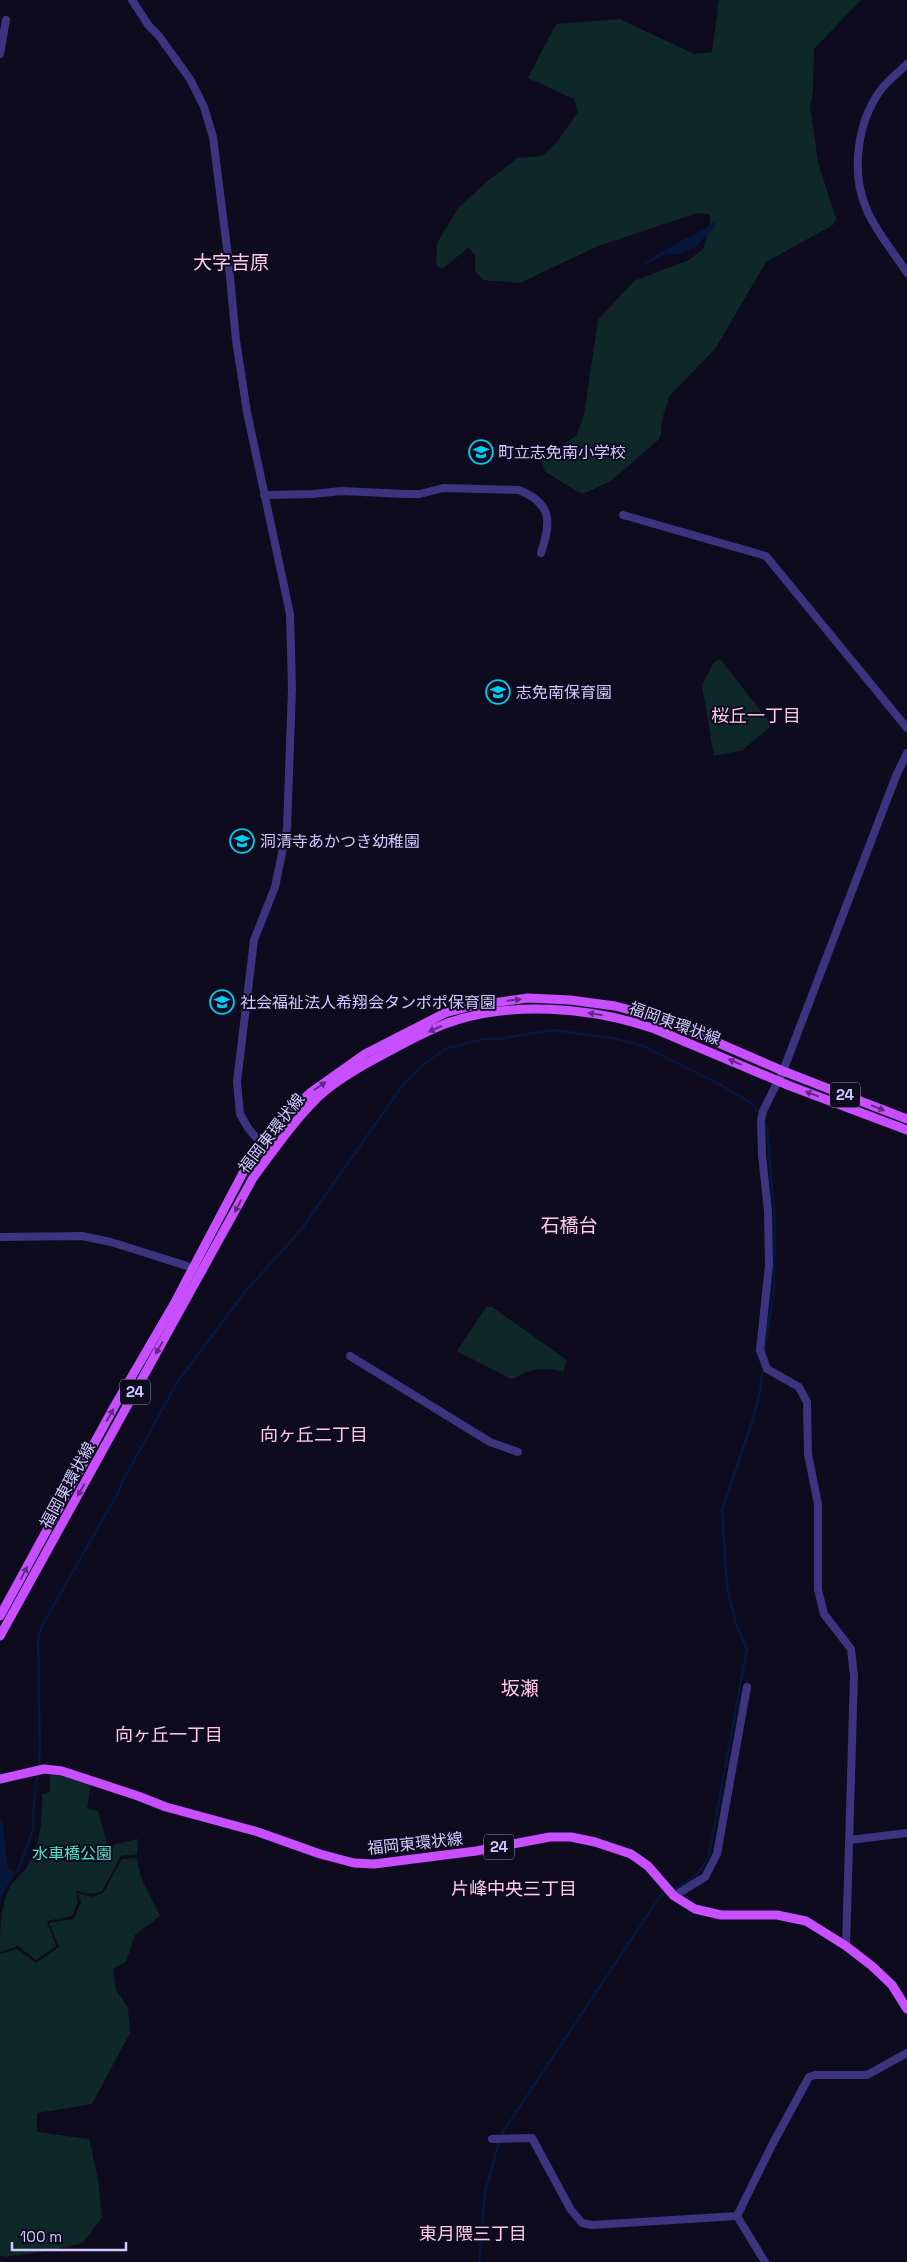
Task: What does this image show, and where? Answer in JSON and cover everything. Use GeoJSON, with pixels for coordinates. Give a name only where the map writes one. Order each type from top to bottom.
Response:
{"type":"FeatureCollection","features":[{"type":"Feature","properties":{"kind":"main road","name":"福岡東環状線"},"geometry":{"type":"LineString","coordinates":[[0,1616],[109,1415],[174,1304],[192,1266],[244,1171],[282,1119],[310,1093],[365,1054],[445,1013],[497,1002],[528,998],[570,1000],[637,1011],[661,1018],[783,1071],[907,1119]]}},
{"type":"Feature","properties":{"kind":"main road","name":"福岡東環状線"},"geometry":{"type":"LineString","coordinates":[[0,1636],[204,1270],[253,1178],[273,1150],[318,1097],[374,1059],[406,1041],[446,1024],[498,1013],[552,1009],[634,1022],[692,1043],[778,1080],[907,1130]]}},
{"type":"Feature","properties":{"kind":"main road","name":"福岡東環状線"},"geometry":{"type":"LineString","coordinates":[[0,1778],[44,1768],[75,1775],[166,1807],[258,1832],[320,1854],[354,1863],[394,1862],[476,1851],[550,1837],[571,1837],[632,1854],[648,1866],[674,1896],[695,1909],[715,1914],[776,1915],[806,1921],[846,1946],[892,1985],[907,2009]]}},
{"type":"Feature","properties":{"kind":"street"},"geometry":{"type":"LineString","coordinates":[[132,0],[149,26],[159,36],[190,79],[204,107],[213,138],[228,256],[237,349],[247,412],[290,614],[292,689],[284,851],[275,887],[254,940],[237,1082],[240,1114],[248,1128],[263,1146],[273,1150]]}},
{"type":"Feature","properties":{"kind":"street"},"geometry":{"type":"LineString","coordinates":[[0,54],[6,20]]}},
{"type":"Feature","properties":{"kind":"street"},"geometry":{"type":"LineString","coordinates":[[907,64],[879,92],[861,135],[858,154],[859,183],[866,209],[907,273]]}},
{"type":"Feature","properties":{"kind":"street"},"geometry":{"type":"LineString","coordinates":[[264,495],[341,491],[405,494],[448,488],[520,490],[531,495],[541,504],[546,512],[548,531],[541,552]]}},
{"type":"Feature","properties":{"kind":"street"},"geometry":{"type":"LineString","coordinates":[[623,515],[766,556],[907,728]]}},
{"type":"Feature","properties":{"kind":"street"},"geometry":{"type":"LineString","coordinates":[[846,1946],[854,1676],[851,1649],[824,1614],[818,1590],[818,1504],[808,1454],[807,1402],[799,1387],[767,1369],[760,1350],[769,1265],[768,1211],[761,1120],[783,1071],[896,776],[907,753]]}},
{"type":"Feature","properties":{"kind":"street"},"geometry":{"type":"LineString","coordinates":[[0,1237],[82,1236],[111,1242],[204,1270]]}},
{"type":"Feature","properties":{"kind":"street"},"geometry":{"type":"LineString","coordinates":[[350,1356],[490,1442],[518,1452]]}},
{"type":"Feature","properties":{"kind":"street"},"geometry":{"type":"LineString","coordinates":[[674,1896],[705,1877],[717,1854],[747,1687]]}},
{"type":"Feature","properties":{"kind":"street"},"geometry":{"type":"LineString","coordinates":[[850,1840],[907,1834]]}},
{"type":"Feature","properties":{"kind":"street"},"geometry":{"type":"LineString","coordinates":[[737,2216],[809,2077],[815,2075],[867,2075],[907,2053]]}},
{"type":"Feature","properties":{"kind":"street"},"geometry":{"type":"LineString","coordinates":[[492,2139],[532,2138],[571,2210],[582,2223],[592,2225],[737,2216]]}},
{"type":"Feature","properties":{"kind":"street"},"geometry":{"type":"LineString","coordinates":[[737,2216],[766,2262]]}},
{"type":"Feature","properties":{"kind":"green space"},"geometry":{"type":"Polygon","coordinates":[[[719,0],[861,0],[814,49],[813,92],[810,105],[818,162],[836,219],[833,225],[766,262],[715,349],[670,395],[662,419],[661,435],[658,440],[611,481],[583,494],[545,472],[541,458],[576,436],[584,415],[598,320],[634,281],[689,260],[704,248],[710,214],[697,213],[596,247],[520,283],[483,280],[475,271],[475,256],[469,247],[442,269],[436,264],[437,243],[459,207],[489,180],[518,158],[542,156],[557,142],[578,112],[574,99],[528,78],[556,24],[620,19],[694,54],[712,52],[719,0]]]}},
{"type":"Feature","properties":{"kind":"green space"},"geometry":{"type":"Polygon","coordinates":[[[720,659],[771,724],[770,727],[743,750],[714,756],[702,685],[714,662],[720,659]]]}},
{"type":"Feature","properties":{"kind":"green space"},"geometry":{"type":"Polygon","coordinates":[[[486,1307],[492,1307],[567,1360],[563,1372],[549,1369],[536,1370],[526,1372],[511,1379],[457,1351],[486,1307]]]}},
{"type":"Feature","properties":{"kind":"green space","name":"水車橋公園"},"geometry":{"type":"Polygon","coordinates":[[[50,1775],[64,1776],[91,1783],[87,1809],[98,1811],[108,1846],[138,1839],[137,1854],[121,1856],[102,1891],[92,1894],[76,1891],[78,1902],[72,1916],[47,1921],[56,1946],[36,1960],[18,1946],[0,1952],[1,1927],[7,1893],[12,1883],[24,1871],[34,1854],[41,1824],[42,1794],[50,1792],[50,1775]]]}},
{"type":"Feature","properties":{"kind":"green space"},"geometry":{"type":"Polygon","coordinates":[[[136,1858],[143,1882],[160,1916],[135,1935],[126,1962],[113,1969],[116,1990],[128,2008],[130,2033],[92,2104],[37,2113],[37,2132],[89,2139],[98,2179],[102,2217],[83,2243],[48,2251],[4,2257],[0,2255],[0,1954],[17,1949],[36,1963],[59,1947],[49,1923],[74,1919],[81,1902],[77,1893],[92,1897],[104,1892],[122,1859],[136,1858]]]}},
{"type":"Feature","properties":{"kind":"water"},"geometry":{"type":"Polygon","coordinates":[[[716,221],[714,228],[694,248],[681,254],[664,255],[640,267],[658,254],[716,221]]]}},
{"type":"Feature","properties":{"kind":"water"},"geometry":{"type":"Polygon","coordinates":[[[0,1820],[3,1823],[8,1869],[12,1870],[14,1877],[5,1889],[0,1903],[0,1820]]]}},
{"type":"Feature","properties":{"kind":"waterway"},"geometry":{"type":"LineString","coordinates":[[12,1875],[18,1871],[33,1829],[34,1801],[40,1753],[38,1637],[42,1626],[119,1491],[121,1484],[178,1381],[244,1293],[300,1231],[405,1082],[445,1049],[483,1039],[498,1039],[553,1030],[612,1038],[643,1046],[721,1085],[754,1105],[760,1115]]}},
{"type":"Feature","properties":{"kind":"waterway"},"geometry":{"type":"LineString","coordinates":[[764,1121],[767,1127],[775,1220],[774,1287],[764,1354]]}},
{"type":"Feature","properties":{"kind":"waterway"},"geometry":{"type":"LineString","coordinates":[[479,2262],[485,2192],[501,2135],[661,1895],[684,1884],[695,1876],[705,1864],[709,1855],[747,1649],[736,1624],[727,1587],[722,1510],[752,1422],[760,1392],[763,1367]]}},
{"type":"Feature","properties":{"kind":"place","name":"町立志免南小学校"},"geometry":{"type":"Point","coordinates":[481,452]}},
{"type":"Feature","properties":{"kind":"place","name":"志免南保育園"},"geometry":{"type":"Point","coordinates":[498,692]}},
{"type":"Feature","properties":{"kind":"place","name":"洞清寺あかつき幼稚園"},"geometry":{"type":"Point","coordinates":[242,841]}},
{"type":"Feature","properties":{"kind":"place","name":"社会福祉法人希翔会タンポポ保育園"},"geometry":{"type":"Point","coordinates":[222,1002]}},
{"type":"Feature","properties":{"kind":"district","name":"大字吉原"},"geometry":{"type":"Point","coordinates":[231,262]}},
{"type":"Feature","properties":{"kind":"district","name":"桜丘一丁目"},"geometry":{"type":"Point","coordinates":[756,716]}},
{"type":"Feature","properties":{"kind":"district","name":"石橋台"},"geometry":{"type":"Point","coordinates":[569,1225]}},
{"type":"Feature","properties":{"kind":"district","name":"向ヶ丘二丁目"},"geometry":{"type":"Point","coordinates":[314,1435]}},
{"type":"Feature","properties":{"kind":"district","name":"坂瀬"},"geometry":{"type":"Point","coordinates":[520,1688]}},
{"type":"Feature","properties":{"kind":"district","name":"向ヶ丘一丁目"},"geometry":{"type":"Point","coordinates":[169,1735]}},
{"type":"Feature","properties":{"kind":"district","name":"片峰中央三丁目"},"geometry":{"type":"Point","coordinates":[514,1889]}},
{"type":"Feature","properties":{"kind":"district","name":"東月隈三丁目"},"geometry":{"type":"Point","coordinates":[473,2234]}}]}
